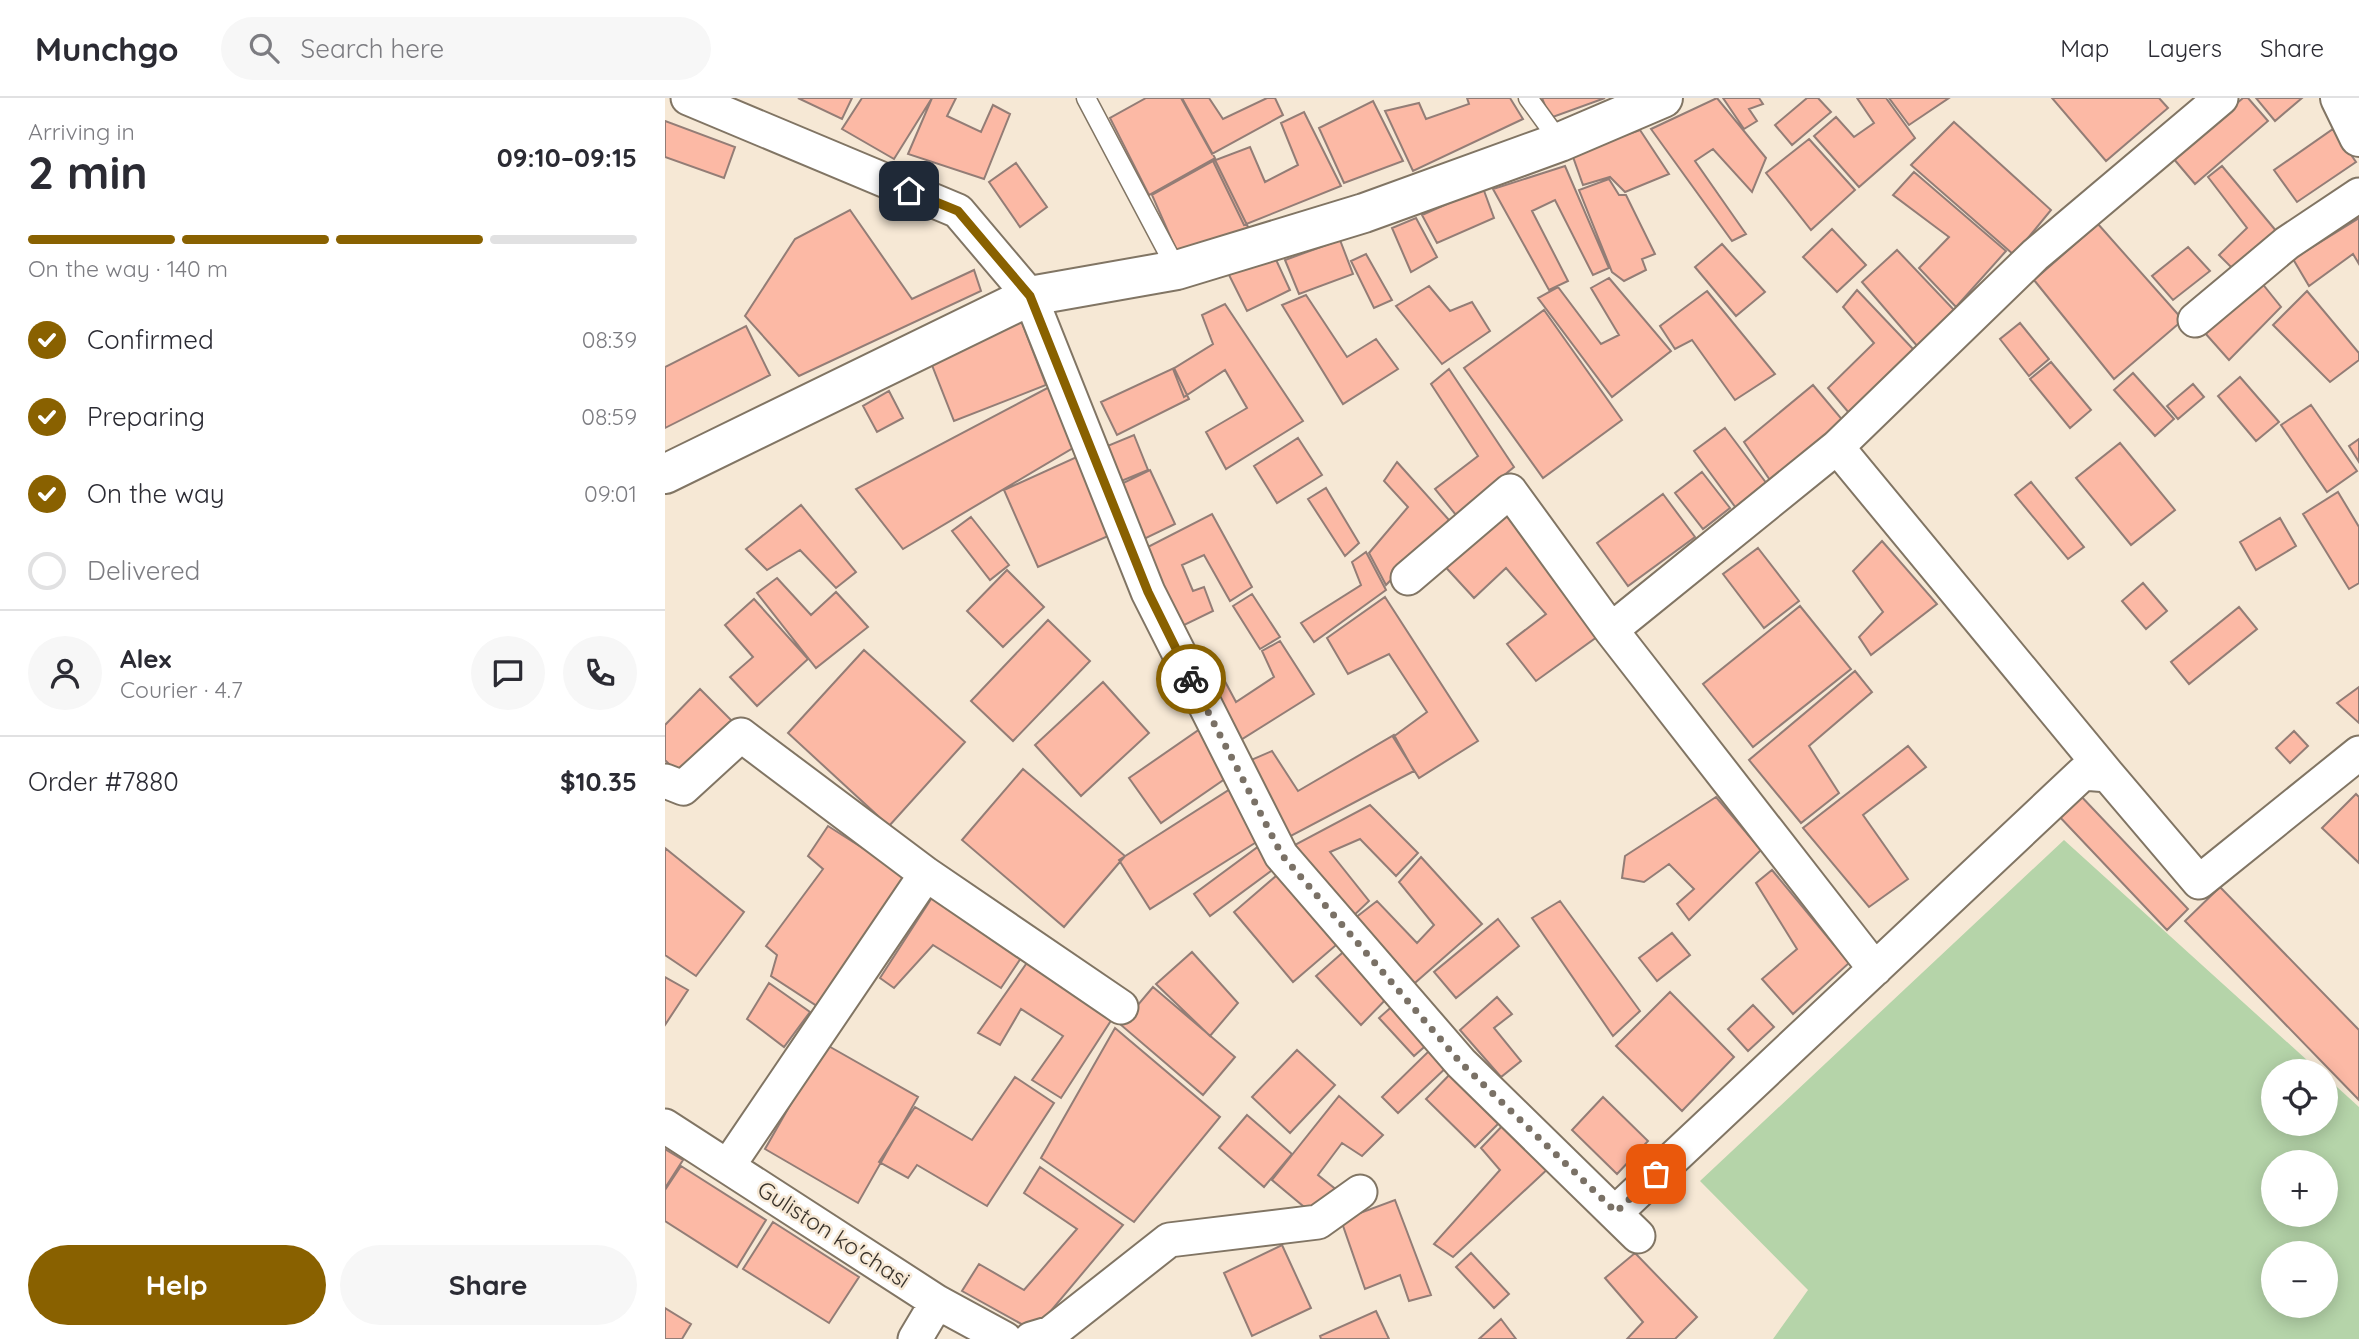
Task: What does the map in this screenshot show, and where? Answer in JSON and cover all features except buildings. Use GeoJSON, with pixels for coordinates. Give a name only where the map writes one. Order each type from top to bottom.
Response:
{"type":"FeatureCollection","features":[{"type":"Feature","properties":{"kind":"street"},"geometry":{"type":"LineString","coordinates":[[688,98],[958,211],[1030,296],[1148,592],[1282,855],[1461,1063],[1638,1236]]}},
{"type":"Feature","properties":{"kind":"street"},"geometry":{"type":"LineString","coordinates":[[665,474],[1030,296],[1177,270],[1364,213],[1560,142],[1663,98]]}},
{"type":"Feature","properties":{"kind":"street"},"geometry":{"type":"LineString","coordinates":[[1611,630],[1837,447],[2035,255],[2221,98]]}},
{"type":"Feature","properties":{"kind":"street"},"geometry":{"type":"LineString","coordinates":[[2340,98],[2359,137]]}},
{"type":"Feature","properties":{"kind":"street"},"geometry":{"type":"LineString","coordinates":[[2195,320],[2287,243],[2359,195]]}},
{"type":"Feature","properties":{"kind":"street"},"geometry":{"type":"LineString","coordinates":[[1837,447],[2199,881],[2359,754]]}},
{"type":"Feature","properties":{"kind":"street"},"geometry":{"type":"LineString","coordinates":[[1408,578],[1510,491],[1611,630],[1875,969]]}},
{"type":"Feature","properties":{"kind":"street"},"geometry":{"type":"LineString","coordinates":[[665,781],[683,788],[741,735],[926,874],[1121,1007]]}},
{"type":"Feature","properties":{"kind":"street"},"geometry":{"type":"LineString","coordinates":[[1616,1212],[2083,773],[2108,775]]}},
{"type":"Feature","properties":{"kind":"street"},"geometry":{"type":"LineString","coordinates":[[728,1166],[926,874]]}},
{"type":"Feature","properties":{"kind":"street","name":"Guliston ko'chasi"},"geometry":{"type":"LineString","coordinates":[[665,1126],[937,1301],[1005,1339]]}},
{"type":"Feature","properties":{"kind":"street"},"geometry":{"type":"LineString","coordinates":[[1031,1339],[1051,1333],[1169,1240],[1318,1222],[1360,1192]]}},
{"type":"Feature","properties":{"kind":"street"},"geometry":{"type":"LineString","coordinates":[[915,1339],[937,1301]]}},
{"type":"Feature","properties":{"kind":"lane"},"geometry":{"type":"LineString","coordinates":[[1086,98],[1177,270]]}},
{"type":"Feature","properties":{"kind":"lane"},"geometry":{"type":"LineString","coordinates":[[1528,98],[1560,142]]}},
{"type":"Feature","properties":{"kind":"green space"},"geometry":{"type":"Polygon","coordinates":[[[2064,840],[2306,1059],[2261,1059],[2261,1136],[2338,1136],[2338,1088],[2359,1107],[2359,1339],[1773,1339],[1808,1290],[1700,1181],[2064,840]]]}},
{"type":"Feature","properties":{"kind":"way so far"},"geometry":{"type":"LineString","coordinates":[[1191,679],[1282,855],[1461,1063],[1616,1212],[1656,1174]]}},
{"type":"Feature","properties":{"kind":"route"},"geometry":{"type":"LineString","coordinates":[[909,191],[958,211],[1030,296],[1148,592],[1191,679]]}}]}
